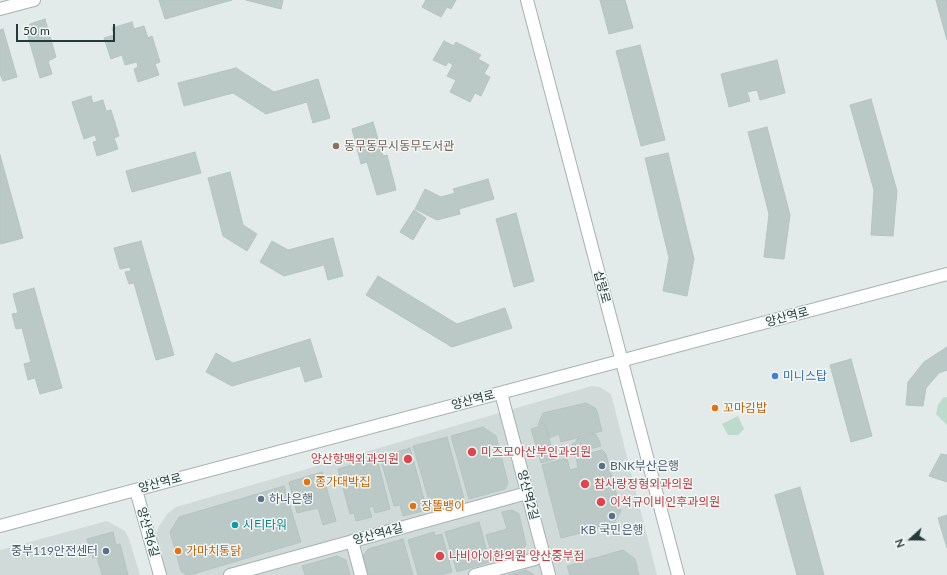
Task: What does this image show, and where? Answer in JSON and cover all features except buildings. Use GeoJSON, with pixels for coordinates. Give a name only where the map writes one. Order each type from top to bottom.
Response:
{"type":"FeatureCollection","features":[{"type":"Feature","properties":{"kind":"street"},"geometry":{"type":"LineString","coordinates":[[0,8],[34,0]]}},
{"type":"Feature","properties":{"kind":"street","name":"삽량로"},"geometry":{"type":"LineString","coordinates":[[527,0],[678,575]]}},
{"type":"Feature","properties":{"kind":"street","name":"양산역로"},"geometry":{"type":"LineString","coordinates":[[0,526],[947,274]]}},
{"type":"Feature","properties":{"kind":"street","name":"양산역2길"},"geometry":{"type":"LineString","coordinates":[[500,393],[549,575]]}},
{"type":"Feature","properties":{"kind":"street","name":"양산역6길"},"geometry":{"type":"LineString","coordinates":[[136,490],[160,575]]}},
{"type":"Feature","properties":{"kind":"street","name":"양산역4길"},"geometry":{"type":"LineString","coordinates":[[230,575],[527,493]]}},
{"type":"Feature","properties":{"kind":"street"},"geometry":{"type":"LineString","coordinates":[[352,541],[361,575]]}},
{"type":"Feature","properties":{"kind":"street"},"geometry":{"type":"LineString","coordinates":[[475,575],[535,559]]}},
{"type":"Feature","properties":{"kind":"shaded area"},"geometry":{"type":"Polygon","coordinates":[[[592,386],[600,387],[611,394],[657,575],[163,575],[154,540],[159,526],[168,513],[176,507],[592,386]]]}},
{"type":"Feature","properties":{"kind":"shaded area"},"geometry":{"type":"Polygon","coordinates":[[[107,521],[125,531],[129,539],[140,575],[0,575],[0,550],[107,521]]]}},
{"type":"Feature","properties":{"kind":"green space"},"geometry":{"type":"Polygon","coordinates":[[[947,397],[947,425],[936,414],[938,405],[943,398],[947,397]]]}},
{"type":"Feature","properties":{"kind":"green space"},"geometry":{"type":"Polygon","coordinates":[[[738,416],[744,429],[738,435],[728,435],[722,424],[738,416]]]}},
{"type":"Feature","properties":{"kind":"place","name":"동무동무시동무도서관"},"geometry":{"type":"Point","coordinates":[336,146]}},
{"type":"Feature","properties":{"kind":"place","name":"미니스탑"},"geometry":{"type":"Point","coordinates":[775,376]}},
{"type":"Feature","properties":{"kind":"place","name":"꼬마김밥"},"geometry":{"type":"Point","coordinates":[715,408]}},
{"type":"Feature","properties":{"kind":"place","name":"미즈모아산부인과의원"},"geometry":{"type":"Point","coordinates":[472,452]}},
{"type":"Feature","properties":{"kind":"place","name":"양산항맥외과의원"},"geometry":{"type":"Point","coordinates":[408,459]}},
{"type":"Feature","properties":{"kind":"place","name":"BNK부산은행"},"geometry":{"type":"Point","coordinates":[602,466]}},
{"type":"Feature","properties":{"kind":"place","name":"종가대박집"},"geometry":{"type":"Point","coordinates":[307,482]}},
{"type":"Feature","properties":{"kind":"place","name":"참사랑정형외과의원"},"geometry":{"type":"Point","coordinates":[585,484]}},
{"type":"Feature","properties":{"kind":"place","name":"하나은행"},"geometry":{"type":"Point","coordinates":[261,499]}},
{"type":"Feature","properties":{"kind":"place","name":"이석규이비인후과의원"},"geometry":{"type":"Point","coordinates":[601,502]}},
{"type":"Feature","properties":{"kind":"place","name":"장똘뱅이"},"geometry":{"type":"Point","coordinates":[413,506]}},
{"type":"Feature","properties":{"kind":"place","name":"KB 국민은행"},"geometry":{"type":"Point","coordinates":[612,516]}},
{"type":"Feature","properties":{"kind":"place","name":"시티타워"},"geometry":{"type":"Point","coordinates":[235,525]}},
{"type":"Feature","properties":{"kind":"place","name":"중부119안전센터"},"geometry":{"type":"Point","coordinates":[106,551]}},
{"type":"Feature","properties":{"kind":"place","name":"가마치통닭"},"geometry":{"type":"Point","coordinates":[178,551]}},
{"type":"Feature","properties":{"kind":"place","name":"나비아이한의원 양산중부점"},"geometry":{"type":"Point","coordinates":[440,556]}}]}
